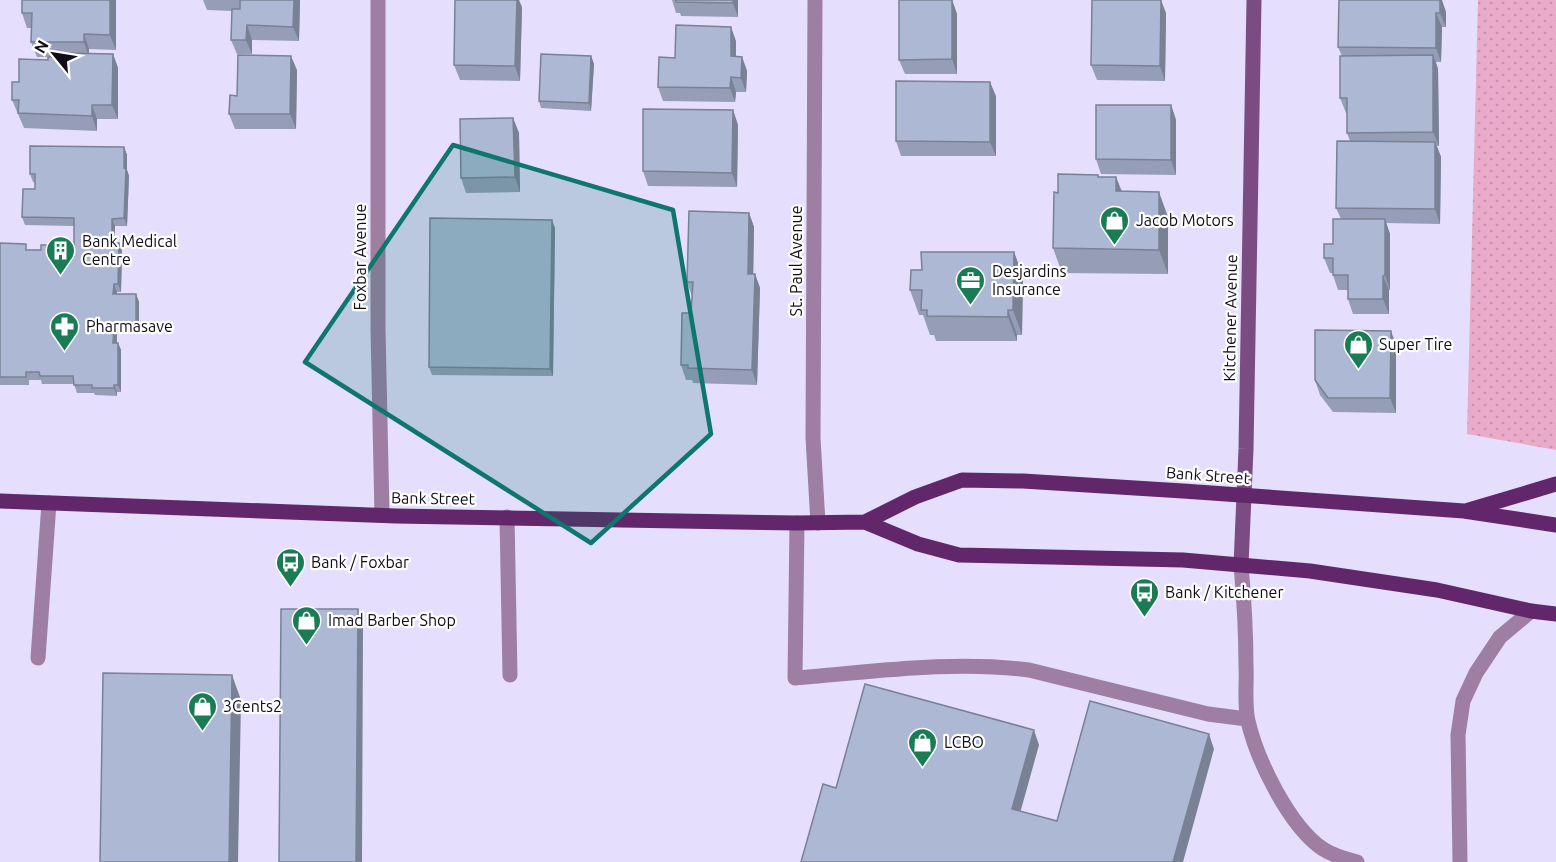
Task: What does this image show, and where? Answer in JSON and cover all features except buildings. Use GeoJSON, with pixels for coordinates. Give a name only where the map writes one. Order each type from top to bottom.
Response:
{"type":"FeatureCollection","features":[{"type":"Feature","properties":{"kind":"main road","name":"Bank Street"},"geometry":{"type":"LineString","coordinates":[[865,522],[915,497],[962,480],[1023,481],[1464,512],[1556,525]]}},
{"type":"Feature","properties":{"kind":"main road"},"geometry":{"type":"LineString","coordinates":[[1464,512],[1556,484]]}},
{"type":"Feature","properties":{"kind":"main road","name":"Bank Street"},"geometry":{"type":"LineString","coordinates":[[0,501],[382,515],[797,523],[865,522],[918,544],[959,555],[1183,560],[1326,572],[1426,588],[1556,616]]}},
{"type":"Feature","properties":{"kind":"street","name":"Foxbar Avenue"},"geometry":{"type":"LineString","coordinates":[[378,0],[378,329],[382,515]]}},
{"type":"Feature","properties":{"kind":"street","name":"St. Paul Avenue"},"geometry":{"type":"LineString","coordinates":[[815,0],[813,438],[819,523]]}},
{"type":"Feature","properties":{"kind":"street","name":"Kitchener Avenue"},"geometry":{"type":"LineString","coordinates":[[1241,565],[1254,0]]}},
{"type":"Feature","properties":{"kind":"street"},"geometry":{"type":"LineString","coordinates":[[38,658],[49,503]]}},
{"type":"Feature","properties":{"kind":"street"},"geometry":{"type":"LineString","coordinates":[[507,517],[510,675]]}},
{"type":"Feature","properties":{"kind":"street"},"geometry":{"type":"LineString","coordinates":[[797,523],[795,678],[946,667],[1005,667],[1029,670],[1208,714],[1247,719]]}},
{"type":"Feature","properties":{"kind":"street"},"geometry":{"type":"LineString","coordinates":[[1241,565],[1245,617],[1247,719],[1262,764],[1285,805],[1304,832],[1322,848],[1335,855],[1358,862]]}},
{"type":"Feature","properties":{"kind":"street"},"geometry":{"type":"LineString","coordinates":[[1460,862],[1458,735],[1463,701],[1476,673],[1500,638],[1531,611]]}},
{"type":"Feature","properties":{"kind":"highlighted area"},"geometry":{"type":"Polygon","coordinates":[[[453,145],[673,210],[711,434],[591,543],[305,362],[453,145]]]}},
{"type":"Feature","properties":{"kind":"shaded area"},"geometry":{"type":"Polygon","coordinates":[[[1478,0],[1556,0],[1556,450],[1467,434],[1478,0]]]}},
{"type":"Feature","properties":{"kind":"place","name":"Jacob Motors"},"geometry":{"type":"Point","coordinates":[1115,246]}},
{"type":"Feature","properties":{"kind":"place","name":"Bank Medical Centre"},"geometry":{"type":"Point","coordinates":[61,276]}},
{"type":"Feature","properties":{"kind":"place","name":"Desjardins Insurance"},"geometry":{"type":"Point","coordinates":[971,306]}},
{"type":"Feature","properties":{"kind":"place","name":"Pharmasave"},"geometry":{"type":"Point","coordinates":[65,352]}},
{"type":"Feature","properties":{"kind":"place","name":"Super Tire"},"geometry":{"type":"Point","coordinates":[1358,370]}},
{"type":"Feature","properties":{"kind":"place","name":"Bank / Foxbar"},"geometry":{"type":"Point","coordinates":[290,588]}},
{"type":"Feature","properties":{"kind":"place","name":"Bank / Kitchener"},"geometry":{"type":"Point","coordinates":[1144,618]}},
{"type":"Feature","properties":{"kind":"place","name":"Imad Barber Shop"},"geometry":{"type":"Point","coordinates":[307,646]}},
{"type":"Feature","properties":{"kind":"place","name":"3Cents2"},"geometry":{"type":"Point","coordinates":[202,732]}},
{"type":"Feature","properties":{"kind":"place","name":"LCBO"},"geometry":{"type":"Point","coordinates":[923,768]}}]}
